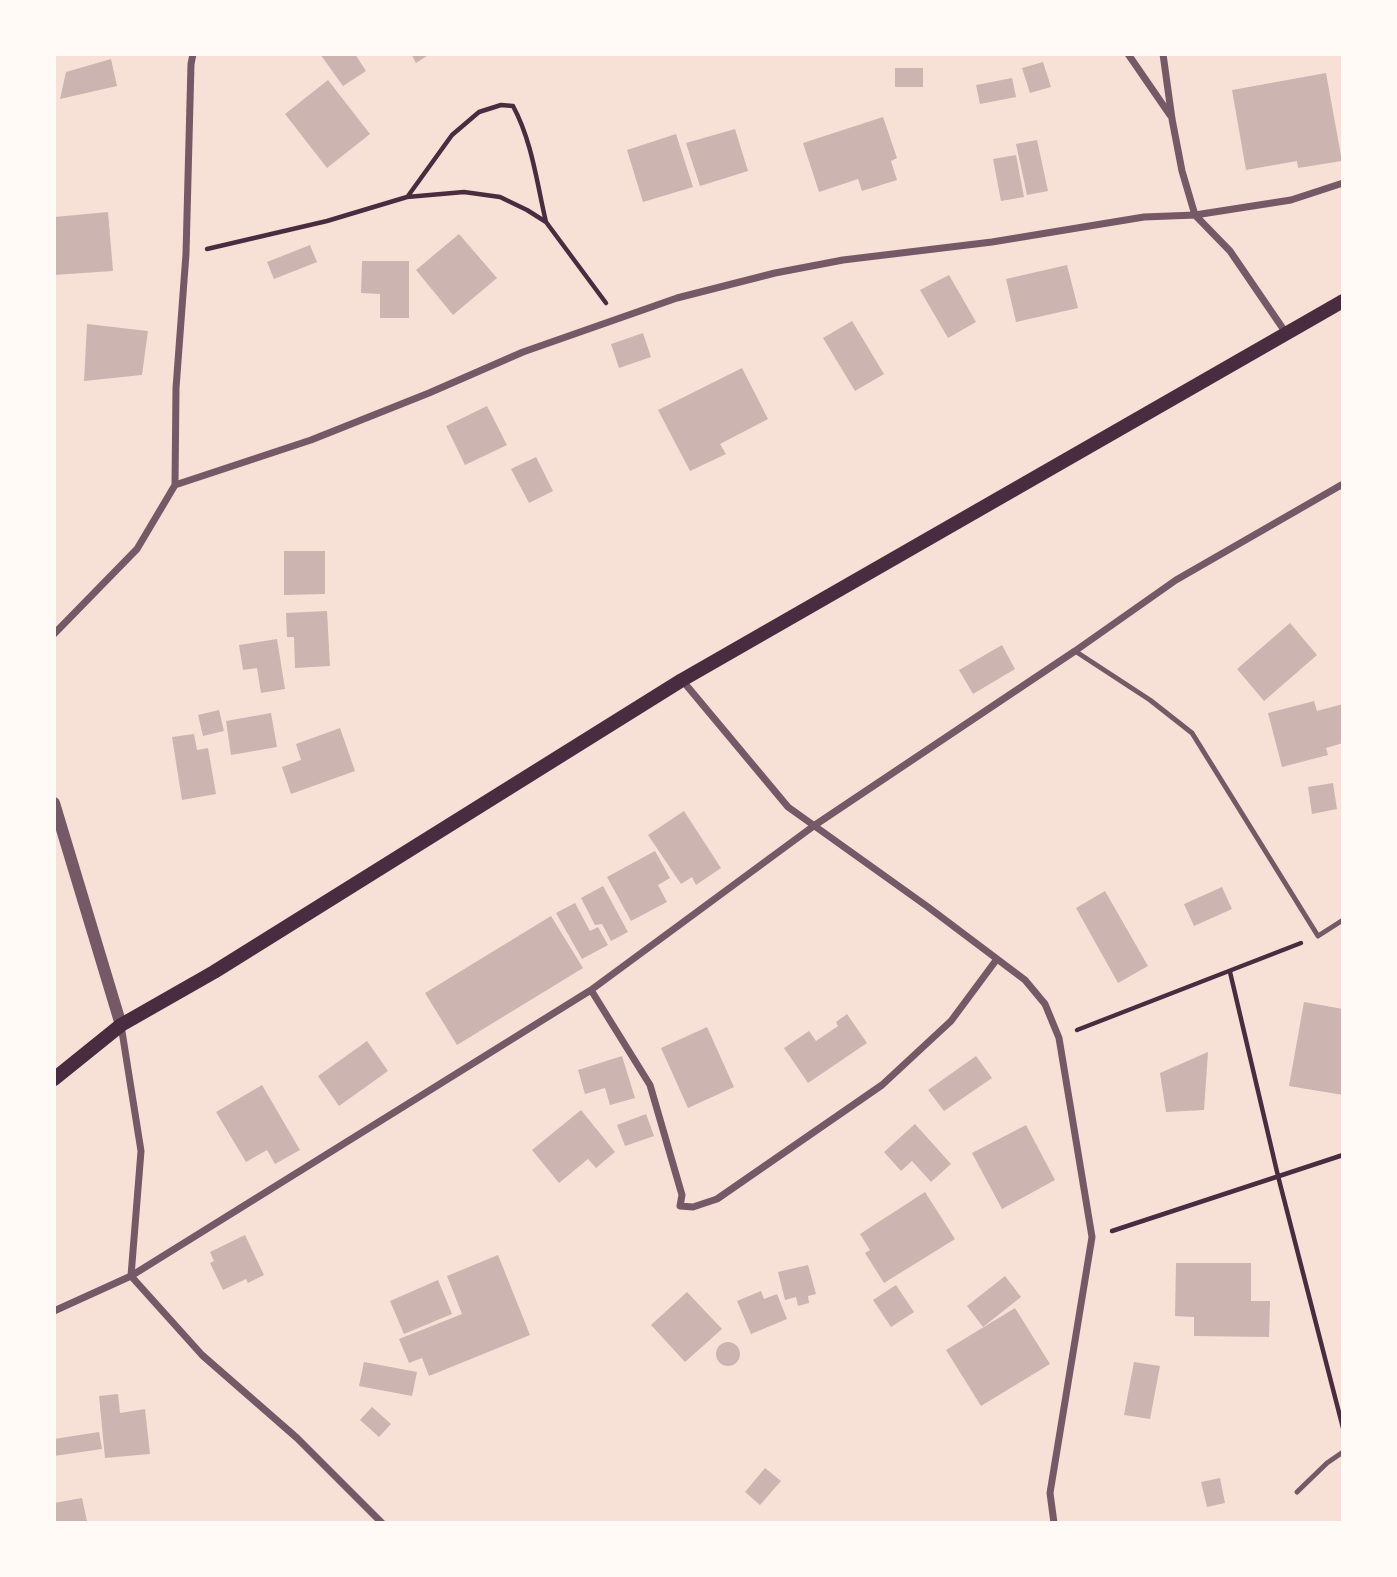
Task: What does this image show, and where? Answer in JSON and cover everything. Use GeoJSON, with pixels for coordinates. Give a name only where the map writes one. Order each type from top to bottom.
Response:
{"type":"FeatureCollection","features":[{"type":"Feature","properties":{"kind":"main road"},"geometry":{"type":"LineString","coordinates":[[54,1079],[121,1025],[214,972],[682,680],[1343,301]]}},
{"type":"Feature","properties":{"kind":"street"},"geometry":{"type":"LineString","coordinates":[[54,634],[136,549],[175,485],[176,388],[186,254],[193,54]]}},
{"type":"Feature","properties":{"kind":"street"},"geometry":{"type":"LineString","coordinates":[[1128,54],[1172,119]]}},
{"type":"Feature","properties":{"kind":"street"},"geometry":{"type":"LineString","coordinates":[[1163,54],[1182,171],[1195,215],[1230,251],[1287,334]]}},
{"type":"Feature","properties":{"kind":"street"},"geometry":{"type":"LineString","coordinates":[[175,485],[311,440],[523,352],[677,298],[775,273],[843,260],[992,243],[1143,217],[1195,215],[1291,200],[1343,183]]}},
{"type":"Feature","properties":{"kind":"street"},"geometry":{"type":"LineString","coordinates":[[54,1311],[131,1276],[591,990],[815,825],[1176,580],[1343,484]]}},
{"type":"Feature","properties":{"kind":"street"},"geometry":{"type":"LineString","coordinates":[[682,680],[788,807],[1025,979],[1045,1004],[1059,1038],[1092,1237],[1050,1493],[1054,1523]]}},
{"type":"Feature","properties":{"kind":"street"},"geometry":{"type":"LineString","coordinates":[[54,803],[121,1025],[141,1151],[131,1276],[202,1356],[297,1438],[382,1523]]}},
{"type":"Feature","properties":{"kind":"street"},"geometry":{"type":"LineString","coordinates":[[591,990],[650,1085],[682,1195],[680,1206],[694,1207],[717,1199],[882,1085],[951,1021],[997,959]]}},
{"type":"Feature","properties":{"kind":"lane"},"geometry":{"type":"LineString","coordinates":[[1075,651],[1150,700],[1192,733],[1318,936],[1343,920]]}},
{"type":"Feature","properties":{"kind":"lane"},"geometry":{"type":"LineString","coordinates":[[1297,1492],[1327,1463],[1343,1452]]}},
{"type":"Feature","properties":{"kind":"path"},"geometry":{"type":"LineString","coordinates":[[407,197],[452,135],[479,112],[500,105],[513,106],[526,137],[546,222]]}},
{"type":"Feature","properties":{"kind":"path"},"geometry":{"type":"LineString","coordinates":[[186,254],[327,220],[407,197],[464,191],[500,197],[527,209],[546,222],[617,317]]}},
{"type":"Feature","properties":{"kind":"path"},"geometry":{"type":"LineString","coordinates":[[1059,1038],[1318,936]]}},
{"type":"Feature","properties":{"kind":"path"},"geometry":{"type":"LineString","coordinates":[[1230,972],[1278,1176],[1343,1428]]}},
{"type":"Feature","properties":{"kind":"path"},"geometry":{"type":"LineString","coordinates":[[1092,1237],[1343,1155]]}},
{"type":"Feature","properties":{"kind":"building"},"geometry":{"type":"Polygon","coordinates":[[[320,54],[355,54],[366,71],[343,86],[320,54]]]}},
{"type":"Feature","properties":{"kind":"building"},"geometry":{"type":"Polygon","coordinates":[[[411,54],[430,54],[416,63],[411,54]]]}},
{"type":"Feature","properties":{"kind":"building"},"geometry":{"type":"Polygon","coordinates":[[[111,59],[117,86],[60,99],[66,72],[111,59]]]}},
{"type":"Feature","properties":{"kind":"building"},"geometry":{"type":"Polygon","coordinates":[[[1043,62],[1051,87],[1030,93],[1022,68],[1043,62]]]}},
{"type":"Feature","properties":{"kind":"building"},"geometry":{"type":"Polygon","coordinates":[[[895,68],[923,68],[923,87],[895,87],[895,68]]]}},
{"type":"Feature","properties":{"kind":"building"},"geometry":{"type":"Polygon","coordinates":[[[1326,73],[1342,161],[1298,168],[1297,161],[1246,170],[1232,90],[1326,73]]]}},
{"type":"Feature","properties":{"kind":"building"},"geometry":{"type":"Polygon","coordinates":[[[1012,78],[1016,97],[980,104],[976,85],[1012,78]]]}},
{"type":"Feature","properties":{"kind":"building"},"geometry":{"type":"Polygon","coordinates":[[[328,80],[370,134],[327,168],[285,114],[328,80]]]}},
{"type":"Feature","properties":{"kind":"building"},"geometry":{"type":"Polygon","coordinates":[[[883,117],[897,158],[891,161],[897,180],[862,191],[858,179],[819,192],[803,143],[883,117]]]}},
{"type":"Feature","properties":{"kind":"building"},"geometry":{"type":"Polygon","coordinates":[[[735,129],[748,171],[700,186],[686,143],[735,129]]]}},
{"type":"Feature","properties":{"kind":"building"},"geometry":{"type":"Polygon","coordinates":[[[676,134],[693,187],[643,202],[627,150],[676,134]]]}},
{"type":"Feature","properties":{"kind":"building"},"geometry":{"type":"Polygon","coordinates":[[[1037,140],[1048,191],[1027,195],[1016,144],[1037,140]]]}},
{"type":"Feature","properties":{"kind":"building"},"geometry":{"type":"Polygon","coordinates":[[[1016,155],[1024,197],[1001,201],[993,159],[1016,155]]]}},
{"type":"Feature","properties":{"kind":"building"},"geometry":{"type":"Polygon","coordinates":[[[108,212],[113,271],[54,275],[54,217],[108,212]]]}},
{"type":"Feature","properties":{"kind":"building"},"geometry":{"type":"Polygon","coordinates":[[[459,234],[497,278],[453,315],[416,270],[459,234]]]}},
{"type":"Feature","properties":{"kind":"building"},"geometry":{"type":"Polygon","coordinates":[[[310,245],[317,262],[274,279],[267,262],[310,245]]]}},
{"type":"Feature","properties":{"kind":"building"},"geometry":{"type":"Polygon","coordinates":[[[362,261],[409,261],[409,318],[380,318],[380,294],[361,293],[362,261]]]}},
{"type":"Feature","properties":{"kind":"building"},"geometry":{"type":"Polygon","coordinates":[[[1067,265],[1078,308],[1016,322],[1006,279],[1067,265]]]}},
{"type":"Feature","properties":{"kind":"building"},"geometry":{"type":"Polygon","coordinates":[[[949,275],[976,322],[948,338],[920,290],[949,275]]]}},
{"type":"Feature","properties":{"kind":"building"},"geometry":{"type":"Polygon","coordinates":[[[852,321],[884,374],[855,391],[823,338],[852,321]]]}},
{"type":"Feature","properties":{"kind":"building"},"geometry":{"type":"Polygon","coordinates":[[[87,324],[148,331],[142,375],[84,381],[87,324]]]}},
{"type":"Feature","properties":{"kind":"building"},"geometry":{"type":"Polygon","coordinates":[[[643,333],[651,357],[619,368],[611,344],[643,333]]]}},
{"type":"Feature","properties":{"kind":"building"},"geometry":{"type":"Polygon","coordinates":[[[742,368],[768,419],[720,444],[726,454],[690,471],[658,410],[742,368]]]}},
{"type":"Feature","properties":{"kind":"building"},"geometry":{"type":"Polygon","coordinates":[[[487,406],[507,445],[465,465],[446,426],[487,406]]]}},
{"type":"Feature","properties":{"kind":"building"},"geometry":{"type":"Polygon","coordinates":[[[536,457],[553,491],[529,503],[511,469],[536,457]]]}},
{"type":"Feature","properties":{"kind":"building"},"geometry":{"type":"Polygon","coordinates":[[[284,551],[325,551],[325,594],[284,595],[284,551]]]}},
{"type":"Feature","properties":{"kind":"building"},"geometry":{"type":"Polygon","coordinates":[[[327,611],[330,666],[295,668],[294,637],[287,637],[286,613],[327,611]]]}},
{"type":"Feature","properties":{"kind":"building"},"geometry":{"type":"Polygon","coordinates":[[[1290,623],[1317,655],[1264,701],[1237,669],[1290,623]]]}},
{"type":"Feature","properties":{"kind":"building"},"geometry":{"type":"Polygon","coordinates":[[[277,639],[285,689],[261,693],[257,668],[243,670],[239,645],[277,639]]]}},
{"type":"Feature","properties":{"kind":"building"},"geometry":{"type":"Polygon","coordinates":[[[1002,645],[1015,669],[973,694],[959,670],[1002,645]]]}},
{"type":"Feature","properties":{"kind":"building"},"geometry":{"type":"Polygon","coordinates":[[[1314,701],[1317,711],[1343,704],[1343,743],[1326,748],[1328,755],[1282,767],[1268,713],[1314,701]]]}},
{"type":"Feature","properties":{"kind":"building"},"geometry":{"type":"Polygon","coordinates":[[[219,710],[224,731],[203,736],[198,715],[219,710]]]}},
{"type":"Feature","properties":{"kind":"building"},"geometry":{"type":"Polygon","coordinates":[[[271,713],[277,747],[231,755],[226,721],[271,713]]]}},
{"type":"Feature","properties":{"kind":"building"},"geometry":{"type":"Polygon","coordinates":[[[340,728],[355,771],[291,794],[282,767],[301,760],[296,744],[340,728]]]}},
{"type":"Feature","properties":{"kind":"building"},"geometry":{"type":"Polygon","coordinates":[[[194,734],[197,750],[208,748],[216,794],[182,800],[172,737],[194,734]]]}},
{"type":"Feature","properties":{"kind":"building"},"geometry":{"type":"Polygon","coordinates":[[[1333,783],[1337,809],[1312,814],[1308,787],[1333,783]]]}},
{"type":"Feature","properties":{"kind":"building"},"geometry":{"type":"Polygon","coordinates":[[[684,811],[721,868],[696,885],[692,877],[681,884],[648,835],[684,811]]]}},
{"type":"Feature","properties":{"kind":"building"},"geometry":{"type":"Polygon","coordinates":[[[655,851],[670,878],[658,885],[667,902],[631,921],[607,877],[655,851]]]}},
{"type":"Feature","properties":{"kind":"building"},"geometry":{"type":"Polygon","coordinates":[[[603,886],[628,932],[611,941],[602,924],[595,925],[581,898],[603,886]]]}},
{"type":"Feature","properties":{"kind":"building"},"geometry":{"type":"Polygon","coordinates":[[[1222,887],[1232,909],[1194,926],[1184,904],[1222,887]]]}},
{"type":"Feature","properties":{"kind":"building"},"geometry":{"type":"Polygon","coordinates":[[[1105,891],[1148,966],[1118,983],[1076,908],[1105,891]]]}},
{"type":"Feature","properties":{"kind":"building"},"geometry":{"type":"Polygon","coordinates":[[[575,903],[590,931],[598,927],[608,945],[582,959],[556,913],[575,903]]]}},
{"type":"Feature","properties":{"kind":"building"},"geometry":{"type":"Polygon","coordinates":[[[551,916],[583,968],[457,1045],[425,993],[551,916]]]}},
{"type":"Feature","properties":{"kind":"building"},"geometry":{"type":"Polygon","coordinates":[[[1304,1002],[1343,1009],[1343,1095],[1289,1086],[1304,1002]]]}},
{"type":"Feature","properties":{"kind":"building"},"geometry":{"type":"Polygon","coordinates":[[[847,1014],[867,1043],[808,1083],[784,1048],[809,1031],[816,1041],[838,1026],[836,1022],[847,1014]]]}},
{"type":"Feature","properties":{"kind":"building"},"geometry":{"type":"Polygon","coordinates":[[[707,1027],[734,1087],[688,1108],[661,1048],[707,1027]]]}},
{"type":"Feature","properties":{"kind":"building"},"geometry":{"type":"Polygon","coordinates":[[[367,1041],[388,1071],[339,1106],[318,1076],[367,1041]]]}},
{"type":"Feature","properties":{"kind":"building"},"geometry":{"type":"Polygon","coordinates":[[[1208,1052],[1204,1110],[1166,1112],[1160,1073],[1208,1052]]]}},
{"type":"Feature","properties":{"kind":"building"},"geometry":{"type":"Polygon","coordinates":[[[622,1056],[635,1098],[610,1105],[605,1088],[585,1094],[578,1070],[622,1056]]]}},
{"type":"Feature","properties":{"kind":"building"},"geometry":{"type":"Polygon","coordinates":[[[976,1056],[992,1078],[944,1111],[928,1090],[976,1056]]]}},
{"type":"Feature","properties":{"kind":"building"},"geometry":{"type":"Polygon","coordinates":[[[262,1085],[300,1150],[275,1164],[267,1150],[246,1162],[216,1112],[262,1085]]]}},
{"type":"Feature","properties":{"kind":"building"},"geometry":{"type":"Polygon","coordinates":[[[581,1110],[615,1152],[596,1168],[588,1159],[559,1183],[532,1150],[581,1110]]]}},
{"type":"Feature","properties":{"kind":"building"},"geometry":{"type":"Polygon","coordinates":[[[646,1114],[654,1136],[625,1146],[617,1125],[646,1114]]]}},
{"type":"Feature","properties":{"kind":"building"},"geometry":{"type":"Polygon","coordinates":[[[915,1124],[951,1164],[931,1182],[912,1161],[901,1171],[884,1152],[915,1124]]]}},
{"type":"Feature","properties":{"kind":"building"},"geometry":{"type":"Polygon","coordinates":[[[1026,1125],[1055,1180],[1002,1209],[972,1153],[1026,1125]]]}},
{"type":"Feature","properties":{"kind":"building"},"geometry":{"type":"Polygon","coordinates":[[[925,1192],[955,1239],[884,1283],[865,1253],[870,1250],[860,1234],[925,1192]]]}},
{"type":"Feature","properties":{"kind":"building"},"geometry":{"type":"Polygon","coordinates":[[[245,1235],[264,1275],[248,1283],[246,1279],[223,1290],[210,1263],[214,1261],[210,1252],[245,1235]]]}},
{"type":"Feature","properties":{"kind":"building"},"geometry":{"type":"Polygon","coordinates":[[[498,1255],[530,1335],[429,1376],[422,1358],[409,1363],[399,1339],[462,1314],[447,1276],[498,1255]]]}},
{"type":"Feature","properties":{"kind":"building"},"geometry":{"type":"Polygon","coordinates":[[[1176,1263],[1251,1263],[1251,1301],[1270,1301],[1269,1337],[1194,1336],[1194,1317],[1175,1316],[1176,1263]]]}},
{"type":"Feature","properties":{"kind":"building"},"geometry":{"type":"Polygon","coordinates":[[[808,1265],[816,1294],[808,1296],[809,1303],[798,1306],[796,1297],[785,1300],[778,1272],[808,1265]]]}},
{"type":"Feature","properties":{"kind":"building"},"geometry":{"type":"Polygon","coordinates":[[[1005,1276],[1021,1297],[983,1327],[967,1306],[1005,1276]]]}},
{"type":"Feature","properties":{"kind":"building"},"geometry":{"type":"Polygon","coordinates":[[[438,1280],[452,1314],[404,1334],[390,1301],[438,1280]]]}},
{"type":"Feature","properties":{"kind":"building"},"geometry":{"type":"Polygon","coordinates":[[[896,1285],[914,1312],[891,1327],[873,1300],[896,1285]]]}},
{"type":"Feature","properties":{"kind":"building"},"geometry":{"type":"Polygon","coordinates":[[[761,1291],[764,1299],[777,1294],[787,1319],[751,1334],[737,1301],[761,1291]]]}},
{"type":"Feature","properties":{"kind":"building"},"geometry":{"type":"Polygon","coordinates":[[[687,1292],[722,1329],[685,1362],[651,1325],[687,1292]]]}},
{"type":"Feature","properties":{"kind":"building"},"geometry":{"type":"Polygon","coordinates":[[[1015,1308],[1050,1364],[981,1406],[946,1350],[1015,1308]]]}},
{"type":"Feature","properties":{"kind":"building"},"geometry":{"type":"Polygon","coordinates":[[[728,1342],[739,1349],[740,1354],[733,1365],[728,1366],[717,1359],[716,1354],[723,1343],[728,1342]]]}},
{"type":"Feature","properties":{"kind":"building"},"geometry":{"type":"Polygon","coordinates":[[[364,1362],[417,1372],[412,1396],[359,1386],[364,1362]]]}},
{"type":"Feature","properties":{"kind":"building"},"geometry":{"type":"Polygon","coordinates":[[[1134,1362],[1160,1366],[1150,1419],[1124,1415],[1134,1362]]]}},
{"type":"Feature","properties":{"kind":"building"},"geometry":{"type":"Polygon","coordinates":[[[118,1394],[120,1413],[145,1409],[150,1454],[105,1458],[99,1396],[118,1394]]]}},
{"type":"Feature","properties":{"kind":"building"},"geometry":{"type":"Polygon","coordinates":[[[372,1407],[391,1424],[379,1437],[360,1420],[372,1407]]]}},
{"type":"Feature","properties":{"kind":"building"},"geometry":{"type":"Polygon","coordinates":[[[99,1432],[102,1449],[54,1456],[54,1439],[99,1432]]]}},
{"type":"Feature","properties":{"kind":"building"},"geometry":{"type":"Polygon","coordinates":[[[765,1468],[781,1481],[760,1505],[745,1492],[765,1468]]]}},
{"type":"Feature","properties":{"kind":"building"},"geometry":{"type":"Polygon","coordinates":[[[1220,1478],[1225,1503],[1207,1507],[1201,1482],[1220,1478]]]}},
{"type":"Feature","properties":{"kind":"building"},"geometry":{"type":"Polygon","coordinates":[[[82,1498],[87,1521],[54,1523],[54,1503],[82,1498]]]}}]}
